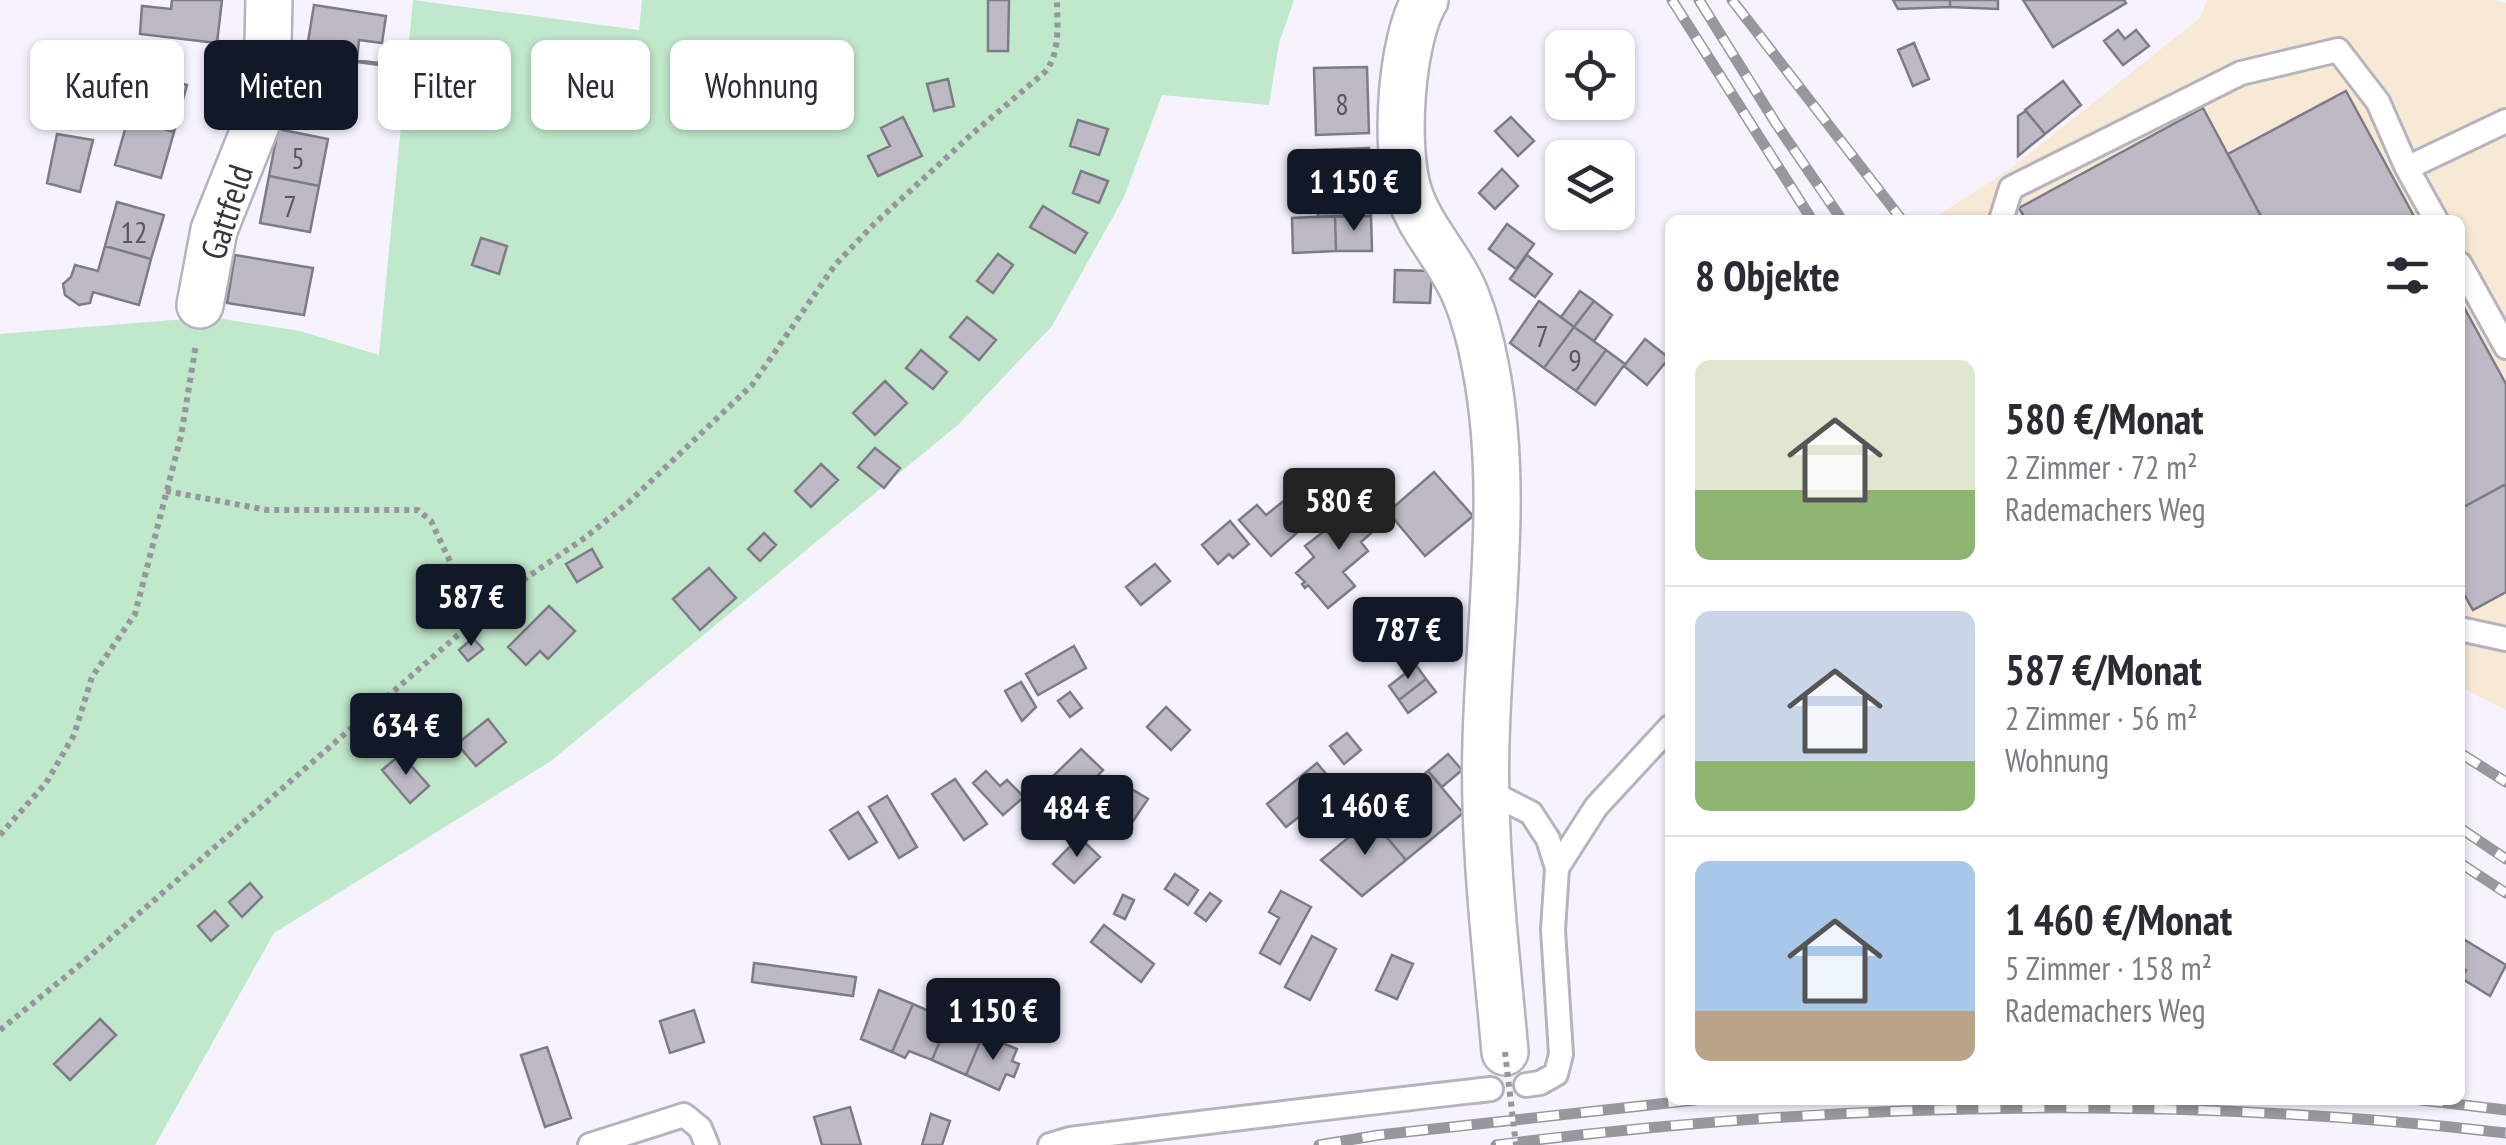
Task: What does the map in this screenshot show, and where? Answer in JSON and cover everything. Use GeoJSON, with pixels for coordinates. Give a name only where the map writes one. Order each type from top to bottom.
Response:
{"type":"FeatureCollection","features":[{"type":"Feature","properties":{"kind":"street","name":"Gattfeld"},"geometry":{"type":"LineString","coordinates":[[200,306],[214,230],[258,120],[268,44],[269,0]]}},
{"type":"Feature","properties":{"kind":"street"},"geometry":{"type":"LineString","coordinates":[[1425,0],[1418,12],[1404,66],[1402,146],[1408,192],[1467,297],[1486,365],[1495,438],[1496,551],[1486,746],[1489,864],[1508,1076]]}},
{"type":"Feature","properties":{"kind":"lane"},"geometry":{"type":"LineString","coordinates":[[2002,215],[2011,188],[2241,73],[2338,50],[2378,102],[2433,215]]}},
{"type":"Feature","properties":{"kind":"lane"},"geometry":{"type":"LineString","coordinates":[[2407,168],[2506,121]]}},
{"type":"Feature","properties":{"kind":"lane"},"geometry":{"type":"LineString","coordinates":[[2465,273],[2506,347]]}},
{"type":"Feature","properties":{"kind":"lane"},"geometry":{"type":"LineString","coordinates":[[2465,630],[2506,639]]}},
{"type":"Feature","properties":{"kind":"lane"},"geometry":{"type":"LineString","coordinates":[[1557,868],[1596,807],[1665,732]]}},
{"type":"Feature","properties":{"kind":"lane"},"geometry":{"type":"LineString","coordinates":[[1050,1145],[1070,1139],[1254,1115],[1378,1104],[1508,1076],[1540,1083],[1556,1074],[1561,1054],[1553,930],[1557,868],[1548,840],[1530,813],[1488,791]]}},
{"type":"Feature","properties":{"kind":"lane"},"geometry":{"type":"LineString","coordinates":[[590,1145],[684,1115],[700,1128],[707,1145]]}},
{"type":"Feature","properties":{"kind":"path"},"geometry":{"type":"LineString","coordinates":[[0,1030],[538,568],[607,522],[732,407],[752,385],[836,265],[932,169],[1054,62],[1057,0]]}},
{"type":"Feature","properties":{"kind":"path"},"geometry":{"type":"LineString","coordinates":[[0,835],[46,783],[74,734],[92,676],[135,614],[180,436],[200,306]]}},
{"type":"Feature","properties":{"kind":"path"},"geometry":{"type":"LineString","coordinates":[[166,491],[267,510],[418,510],[431,521],[478,620]]}},
{"type":"Feature","properties":{"kind":"path"},"geometry":{"type":"LineString","coordinates":[[1508,1076],[1516,1145]]}},
{"type":"Feature","properties":{"kind":"shaded area"},"geometry":{"type":"Polygon","coordinates":[[[2207,0],[2506,3],[2506,710],[2465,690],[2465,215],[1939,215],[2010,169],[2200,18],[2207,0]]]}},
{"type":"Feature","properties":{"kind":"green space"},"geometry":{"type":"Polygon","coordinates":[[[413,0],[639,30],[642,0],[1294,0],[1279,43],[1269,105],[1162,95],[1124,197],[1052,326],[960,423],[551,761],[274,933],[155,1145],[0,1145],[0,334],[210,317],[300,331],[379,355],[401,130],[511,130],[511,40],[409,40],[413,0]]]}},
{"type":"Feature","properties":{"kind":"building"},"geometry":{"type":"Polygon","coordinates":[[[172,0],[222,0],[217,40],[140,34],[142,6],[171,9],[172,0]]]}},
{"type":"Feature","properties":{"kind":"building"},"geometry":{"type":"Polygon","coordinates":[[[988,0],[1009,0],[1008,51],[988,51],[988,0]]]}},
{"type":"Feature","properties":{"kind":"building"},"geometry":{"type":"Polygon","coordinates":[[[1893,0],[1950,0],[1950,7],[1898,9],[1893,0]]]}},
{"type":"Feature","properties":{"kind":"building"},"geometry":{"type":"Polygon","coordinates":[[[1950,0],[1998,0],[1998,9],[1950,7],[1950,0]]]}},
{"type":"Feature","properties":{"kind":"building"},"geometry":{"type":"Polygon","coordinates":[[[2023,0],[2124,0],[2126,3],[2053,47],[2023,0]]]}},
{"type":"Feature","properties":{"kind":"building"},"geometry":{"type":"Polygon","coordinates":[[[314,5],[386,16],[382,40],[359,40],[358,50],[358,40],[308,40],[314,5]]]}},
{"type":"Feature","properties":{"kind":"building"},"geometry":{"type":"Polygon","coordinates":[[[2118,30],[2125,39],[2136,30],[2149,46],[2123,65],[2104,41],[2118,30]]]}},
{"type":"Feature","properties":{"kind":"building"},"geometry":{"type":"Polygon","coordinates":[[[1914,43],[1929,79],[1913,86],[1898,50],[1914,43]]]}},
{"type":"Feature","properties":{"kind":"building"},"geometry":{"type":"Polygon","coordinates":[[[1367,67],[1369,133],[1316,135],[1314,68],[1367,67]]]}},
{"type":"Feature","properties":{"kind":"building"},"geometry":{"type":"Polygon","coordinates":[[[948,79],[954,106],[934,111],[927,84],[948,79]]]}},
{"type":"Feature","properties":{"kind":"building"},"geometry":{"type":"Polygon","coordinates":[[[2063,81],[2081,105],[2045,134],[2025,110],[2063,81]]]}},
{"type":"Feature","properties":{"kind":"building"},"geometry":{"type":"Polygon","coordinates":[[[2346,91],[2413,215],[2260,215],[2228,154],[2346,91]]]}},
{"type":"Feature","properties":{"kind":"building"},"geometry":{"type":"Polygon","coordinates":[[[2203,108],[2260,215],[2023,215],[2019,208],[2203,108]]]}},
{"type":"Feature","properties":{"kind":"building"},"geometry":{"type":"Polygon","coordinates":[[[2026,111],[2045,134],[2018,156],[2018,116],[2026,111]]]}},
{"type":"Feature","properties":{"kind":"building"},"geometry":{"type":"Polygon","coordinates":[[[903,117],[922,156],[878,176],[868,156],[890,146],[881,128],[903,117]]]}},
{"type":"Feature","properties":{"kind":"building"},"geometry":{"type":"Polygon","coordinates":[[[1511,117],[1534,141],[1518,156],[1495,131],[1511,117]]]}},
{"type":"Feature","properties":{"kind":"building"},"geometry":{"type":"Polygon","coordinates":[[[1078,120],[1108,129],[1099,155],[1070,146],[1078,120]]]}},
{"type":"Feature","properties":{"kind":"building"},"geometry":{"type":"Polygon","coordinates":[[[125,130],[174,132],[161,178],[115,165],[125,130]]]}},
{"type":"Feature","properties":{"kind":"building"},"geometry":{"type":"Polygon","coordinates":[[[278,130],[328,139],[319,186],[269,176],[278,130]]]}},
{"type":"Feature","properties":{"kind":"building"},"geometry":{"type":"Polygon","coordinates":[[[57,134],[93,140],[80,192],[47,183],[57,134]]]}},
{"type":"Feature","properties":{"kind":"building"},"geometry":{"type":"Polygon","coordinates":[[[1369,148],[1371,216],[1318,217],[1316,150],[1369,148]]]}},
{"type":"Feature","properties":{"kind":"building"},"geometry":{"type":"Polygon","coordinates":[[[1502,169],[1518,186],[1495,209],[1479,193],[1502,169]]]}},
{"type":"Feature","properties":{"kind":"building"},"geometry":{"type":"Polygon","coordinates":[[[1081,171],[1108,181],[1099,203],[1073,193],[1081,171]]]}},
{"type":"Feature","properties":{"kind":"building"},"geometry":{"type":"Polygon","coordinates":[[[269,176],[319,186],[310,232],[260,223],[269,176]]]}},
{"type":"Feature","properties":{"kind":"building"},"geometry":{"type":"Polygon","coordinates":[[[117,202],[164,215],[151,259],[105,246],[117,202]]]}},
{"type":"Feature","properties":{"kind":"building"},"geometry":{"type":"Polygon","coordinates":[[[1043,206],[1087,233],[1075,253],[1030,227],[1043,206]]]}},
{"type":"Feature","properties":{"kind":"building"},"geometry":{"type":"Polygon","coordinates":[[[1335,216],[1336,251],[1293,253],[1292,218],[1335,216]]]}},
{"type":"Feature","properties":{"kind":"building"},"geometry":{"type":"Polygon","coordinates":[[[1335,216],[1371,216],[1372,251],[1336,251],[1335,216]]]}},
{"type":"Feature","properties":{"kind":"building"},"geometry":{"type":"Polygon","coordinates":[[[1507,224],[1534,244],[1516,269],[1489,249],[1507,224]]]}},
{"type":"Feature","properties":{"kind":"building"},"geometry":{"type":"Polygon","coordinates":[[[481,238],[507,246],[499,274],[472,265],[481,238]]]}},
{"type":"Feature","properties":{"kind":"building"},"geometry":{"type":"Polygon","coordinates":[[[105,246],[151,259],[139,305],[93,292],[90,303],[79,305],[65,295],[63,284],[71,277],[75,265],[98,271],[105,246]]]}},
{"type":"Feature","properties":{"kind":"building"},"geometry":{"type":"Polygon","coordinates":[[[998,254],[1013,265],[993,293],[977,281],[998,254]]]}},
{"type":"Feature","properties":{"kind":"building"},"geometry":{"type":"Polygon","coordinates":[[[235,255],[313,268],[304,315],[227,303],[235,255]]]}},
{"type":"Feature","properties":{"kind":"building"},"geometry":{"type":"Polygon","coordinates":[[[1527,255],[1552,274],[1535,297],[1510,279],[1527,255]]]}},
{"type":"Feature","properties":{"kind":"building"},"geometry":{"type":"Polygon","coordinates":[[[1395,270],[1432,271],[1430,303],[1394,302],[1395,270]]]}},
{"type":"Feature","properties":{"kind":"building"},"geometry":{"type":"Polygon","coordinates":[[[1580,291],[1594,301],[1574,327],[1561,317],[1580,291]]]}},
{"type":"Feature","properties":{"kind":"building"},"geometry":{"type":"Polygon","coordinates":[[[1539,301],[1574,327],[1544,368],[1510,343],[1539,301]]]}},
{"type":"Feature","properties":{"kind":"building"},"geometry":{"type":"Polygon","coordinates":[[[1594,301],[1612,315],[1594,341],[1574,327],[1594,301]]]}},
{"type":"Feature","properties":{"kind":"building"},"geometry":{"type":"Polygon","coordinates":[[[2465,309],[2506,384],[2506,484],[2465,506],[2465,309]]]}},
{"type":"Feature","properties":{"kind":"building"},"geometry":{"type":"Polygon","coordinates":[[[967,317],[996,340],[979,360],[950,337],[967,317]]]}},
{"type":"Feature","properties":{"kind":"building"},"geometry":{"type":"Polygon","coordinates":[[[1574,327],[1606,350],[1576,391],[1544,368],[1574,327]]]}},
{"type":"Feature","properties":{"kind":"building"},"geometry":{"type":"Polygon","coordinates":[[[1645,339],[1665,355],[1665,363],[1647,385],[1624,366],[1645,339]]]}},
{"type":"Feature","properties":{"kind":"building"},"geometry":{"type":"Polygon","coordinates":[[[921,350],[947,372],[933,389],[906,368],[921,350]]]}},
{"type":"Feature","properties":{"kind":"building"},"geometry":{"type":"Polygon","coordinates":[[[1606,350],[1625,364],[1595,405],[1576,391],[1606,350]]]}},
{"type":"Feature","properties":{"kind":"building"},"geometry":{"type":"Polygon","coordinates":[[[885,381],[907,403],[875,435],[853,413],[885,381]]]}},
{"type":"Feature","properties":{"kind":"building"},"geometry":{"type":"Polygon","coordinates":[[[875,448],[900,468],[884,488],[858,467],[875,448]]]}},
{"type":"Feature","properties":{"kind":"building"},"geometry":{"type":"Polygon","coordinates":[[[821,464],[838,480],[811,507],[795,491],[821,464]]]}},
{"type":"Feature","properties":{"kind":"building"},"geometry":{"type":"Polygon","coordinates":[[[1434,472],[1473,516],[1425,556],[1388,512],[1434,472]]]}},
{"type":"Feature","properties":{"kind":"building"},"geometry":{"type":"Polygon","coordinates":[[[2506,484],[2506,592],[2473,610],[2465,596],[2465,506],[2506,484]]]}},
{"type":"Feature","properties":{"kind":"building"},"geometry":{"type":"Polygon","coordinates":[[[1290,496],[1303,509],[1298,514],[1307,524],[1271,556],[1239,520],[1257,505],[1266,515],[1290,496]]]}},
{"type":"Feature","properties":{"kind":"building"},"geometry":{"type":"Polygon","coordinates":[[[1367,498],[1386,520],[1361,542],[1368,551],[1343,572],[1355,586],[1328,608],[1308,585],[1305,588],[1305,582],[1296,573],[1314,557],[1305,546],[1367,498]]]}},
{"type":"Feature","properties":{"kind":"building"},"geometry":{"type":"Polygon","coordinates":[[[1230,521],[1249,544],[1233,558],[1229,554],[1218,564],[1202,545],[1230,521]]]}},
{"type":"Feature","properties":{"kind":"building"},"geometry":{"type":"Polygon","coordinates":[[[764,533],[776,545],[760,561],[748,549],[764,533]]]}},
{"type":"Feature","properties":{"kind":"building"},"geometry":{"type":"Polygon","coordinates":[[[592,549],[602,567],[577,582],[566,564],[592,549]]]}},
{"type":"Feature","properties":{"kind":"building"},"geometry":{"type":"Polygon","coordinates":[[[1155,564],[1170,581],[1141,605],[1126,587],[1155,564]]]}},
{"type":"Feature","properties":{"kind":"building"},"geometry":{"type":"Polygon","coordinates":[[[709,568],[736,598],[700,630],[673,599],[709,568]]]}},
{"type":"Feature","properties":{"kind":"building"},"geometry":{"type":"Polygon","coordinates":[[[549,606],[575,631],[548,659],[540,651],[526,665],[508,647],[549,606]]]}},
{"type":"Feature","properties":{"kind":"building"},"geometry":{"type":"Polygon","coordinates":[[[473,638],[483,649],[468,661],[459,650],[473,638]]]}},
{"type":"Feature","properties":{"kind":"building"},"geometry":{"type":"Polygon","coordinates":[[[1074,646],[1086,668],[1038,695],[1026,674],[1074,646]]]}},
{"type":"Feature","properties":{"kind":"building"},"geometry":{"type":"Polygon","coordinates":[[[1416,665],[1426,679],[1399,700],[1389,686],[1416,665]]]}},
{"type":"Feature","properties":{"kind":"building"},"geometry":{"type":"Polygon","coordinates":[[[1426,679],[1436,692],[1408,713],[1399,700],[1426,679]]]}},
{"type":"Feature","properties":{"kind":"building"},"geometry":{"type":"Polygon","coordinates":[[[1021,682],[1036,707],[1022,721],[1005,691],[1021,682]]]}},
{"type":"Feature","properties":{"kind":"building"},"geometry":{"type":"Polygon","coordinates":[[[1070,692],[1082,708],[1070,717],[1058,701],[1070,692]]]}},
{"type":"Feature","properties":{"kind":"building"},"geometry":{"type":"Polygon","coordinates":[[[1166,707],[1190,730],[1171,750],[1147,727],[1166,707]]]}},
{"type":"Feature","properties":{"kind":"building"},"geometry":{"type":"Polygon","coordinates":[[[488,719],[506,742],[476,766],[457,744],[488,719]]]}},
{"type":"Feature","properties":{"kind":"building"},"geometry":{"type":"Polygon","coordinates":[[[1347,733],[1361,750],[1344,764],[1330,746],[1347,733]]]}},
{"type":"Feature","properties":{"kind":"building"},"geometry":{"type":"Polygon","coordinates":[[[1081,749],[1103,770],[1069,806],[1046,783],[1081,749]]]}},
{"type":"Feature","properties":{"kind":"building"},"geometry":{"type":"Polygon","coordinates":[[[401,754],[429,786],[410,803],[382,770],[401,754]]]}},
{"type":"Feature","properties":{"kind":"building"},"geometry":{"type":"Polygon","coordinates":[[[1448,754],[1462,770],[1442,787],[1428,771],[1448,754]]]}},
{"type":"Feature","properties":{"kind":"building"},"geometry":{"type":"Polygon","coordinates":[[[1317,763],[1337,787],[1286,827],[1267,804],[1317,763]]]}},
{"type":"Feature","properties":{"kind":"building"},"geometry":{"type":"Polygon","coordinates":[[[986,771],[1000,786],[1007,780],[1024,797],[1003,815],[973,783],[986,771]]]}},
{"type":"Feature","properties":{"kind":"building"},"geometry":{"type":"Polygon","coordinates":[[[1428,771],[1463,813],[1406,860],[1371,819],[1428,771]]]}},
{"type":"Feature","properties":{"kind":"building"},"geometry":{"type":"Polygon","coordinates":[[[955,779],[987,824],[964,840],[932,794],[955,779]]]}},
{"type":"Feature","properties":{"kind":"building"},"geometry":{"type":"Polygon","coordinates":[[[1125,785],[1148,799],[1131,824],[1109,810],[1125,785]]]}},
{"type":"Feature","properties":{"kind":"building"},"geometry":{"type":"Polygon","coordinates":[[[887,796],[917,847],[899,858],[869,807],[887,796]]]}},
{"type":"Feature","properties":{"kind":"building"},"geometry":{"type":"Polygon","coordinates":[[[858,812],[877,842],[849,859],[830,830],[858,812]]]}},
{"type":"Feature","properties":{"kind":"building"},"geometry":{"type":"Polygon","coordinates":[[[1371,819],[1406,860],[1362,896],[1321,860],[1371,819]]]}},
{"type":"Feature","properties":{"kind":"building"},"geometry":{"type":"Polygon","coordinates":[[[1079,837],[1100,857],[1074,883],[1053,864],[1079,837]]]}},
{"type":"Feature","properties":{"kind":"building"},"geometry":{"type":"Polygon","coordinates":[[[1175,874],[1198,890],[1188,905],[1165,889],[1175,874]]]}},
{"type":"Feature","properties":{"kind":"building"},"geometry":{"type":"Polygon","coordinates":[[[250,883],[262,897],[242,917],[229,902],[250,883]]]}},
{"type":"Feature","properties":{"kind":"building"},"geometry":{"type":"Polygon","coordinates":[[[1281,891],[1311,907],[1280,964],[1260,953],[1279,918],[1269,912],[1281,891]]]}},
{"type":"Feature","properties":{"kind":"building"},"geometry":{"type":"Polygon","coordinates":[[[1210,893],[1221,901],[1206,921],[1195,913],[1210,893]]]}},
{"type":"Feature","properties":{"kind":"building"},"geometry":{"type":"Polygon","coordinates":[[[1123,895],[1134,900],[1125,919],[1114,914],[1123,895]]]}},
{"type":"Feature","properties":{"kind":"building"},"geometry":{"type":"Polygon","coordinates":[[[215,911],[228,926],[211,941],[198,926],[215,911]]]}},
{"type":"Feature","properties":{"kind":"building"},"geometry":{"type":"Polygon","coordinates":[[[1104,925],[1154,964],[1141,982],[1091,942],[1104,925]]]}},
{"type":"Feature","properties":{"kind":"building"},"geometry":{"type":"Polygon","coordinates":[[[1312,936],[1336,949],[1310,1000],[1285,987],[1312,936]]]}},
{"type":"Feature","properties":{"kind":"building"},"geometry":{"type":"Polygon","coordinates":[[[2465,940],[2506,965],[2490,996],[2465,980],[2465,940]]]}},
{"type":"Feature","properties":{"kind":"building"},"geometry":{"type":"Polygon","coordinates":[[[1392,955],[1413,964],[1397,999],[1376,990],[1392,955]]]}},
{"type":"Feature","properties":{"kind":"building"},"geometry":{"type":"Polygon","coordinates":[[[754,963],[856,977],[853,996],[752,982],[754,963]]]}},
{"type":"Feature","properties":{"kind":"building"},"geometry":{"type":"Polygon","coordinates":[[[879,990],[913,1004],[892,1052],[861,1039],[879,990]]]}},
{"type":"Feature","properties":{"kind":"building"},"geometry":{"type":"Polygon","coordinates":[[[913,1004],[949,1020],[932,1060],[909,1051],[905,1058],[892,1052],[913,1004]]]}},
{"type":"Feature","properties":{"kind":"building"},"geometry":{"type":"Polygon","coordinates":[[[694,1010],[704,1042],[670,1053],[660,1021],[694,1010]]]}},
{"type":"Feature","properties":{"kind":"building"},"geometry":{"type":"Polygon","coordinates":[[[100,1019],[116,1035],[70,1080],[54,1064],[100,1019]]]}},
{"type":"Feature","properties":{"kind":"building"},"geometry":{"type":"Polygon","coordinates":[[[949,1020],[983,1035],[966,1075],[932,1060],[949,1020]]]}},
{"type":"Feature","properties":{"kind":"building"},"geometry":{"type":"Polygon","coordinates":[[[983,1035],[1017,1049],[1012,1061],[1019,1064],[1014,1077],[1006,1074],[999,1090],[966,1075],[983,1035]]]}},
{"type":"Feature","properties":{"kind":"building"},"geometry":{"type":"Polygon","coordinates":[[[547,1047],[571,1118],[545,1127],[521,1055],[547,1047]]]}},
{"type":"Feature","properties":{"kind":"building"},"geometry":{"type":"Polygon","coordinates":[[[850,1107],[861,1145],[822,1145],[814,1117],[850,1107]]]}},
{"type":"Feature","properties":{"kind":"building"},"geometry":{"type":"Polygon","coordinates":[[[931,1114],[950,1121],[942,1145],[922,1145],[931,1114]]]}},
{"type":"Feature","properties":{"kind":"railway"},"geometry":{"type":"LineString","coordinates":[[1672,0],[1809,215]]}},
{"type":"Feature","properties":{"kind":"railway"},"geometry":{"type":"LineString","coordinates":[[1699,0],[1839,215]]}},
{"type":"Feature","properties":{"kind":"railway"},"geometry":{"type":"LineString","coordinates":[[1732,0],[1898,215]]}},
{"type":"Feature","properties":{"kind":"railway"},"geometry":{"type":"LineString","coordinates":[[2465,756],[2506,782]]}},
{"type":"Feature","properties":{"kind":"railway"},"geometry":{"type":"LineString","coordinates":[[2465,831],[2506,859]]}},
{"type":"Feature","properties":{"kind":"railway"},"geometry":{"type":"LineString","coordinates":[[2465,866],[2506,893]]}},
{"type":"Feature","properties":{"kind":"railway"},"geometry":{"type":"LineString","coordinates":[[1319,1145],[1665,1103]]}},
{"type":"Feature","properties":{"kind":"railway"},"geometry":{"type":"LineString","coordinates":[[2464,1105],[2506,1110]]}},
{"type":"Feature","properties":{"kind":"railway"},"geometry":{"type":"LineString","coordinates":[[1496,1145],[1748,1120],[2000,1108],[2253,1112],[2506,1133]]}}]}
